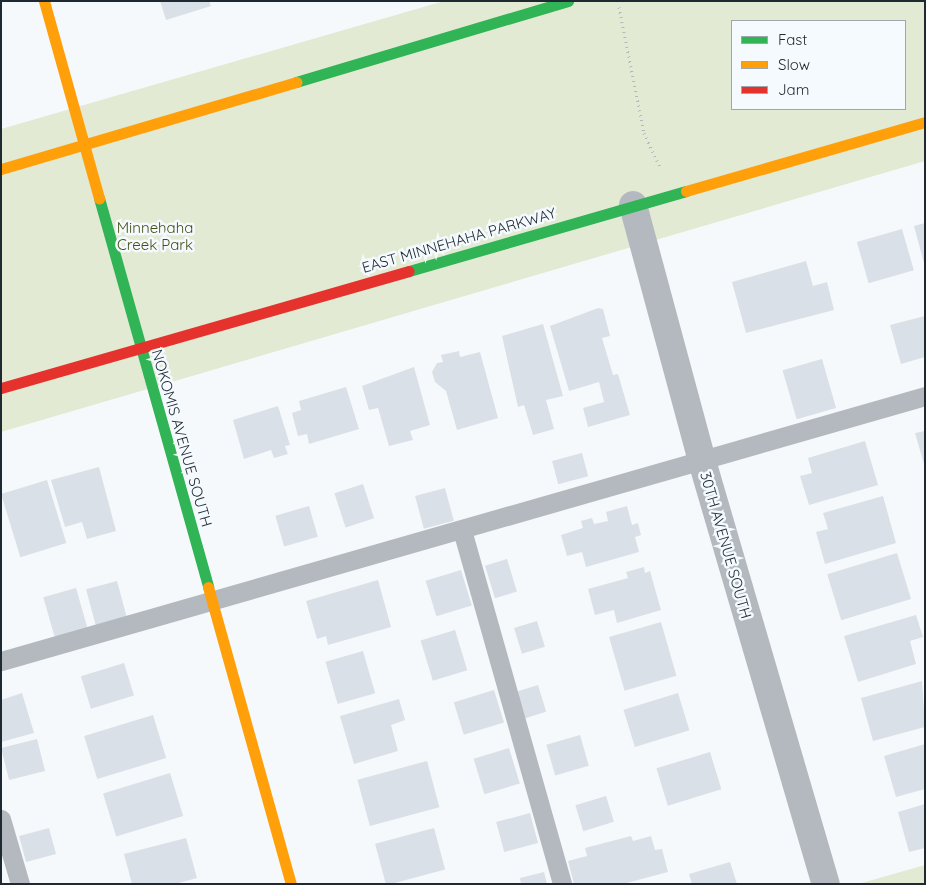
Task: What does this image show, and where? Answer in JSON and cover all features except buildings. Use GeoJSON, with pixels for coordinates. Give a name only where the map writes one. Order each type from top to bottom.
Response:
{"type":"FeatureCollection","features":[{"type":"Feature","properties":{"kind":"street","name":"NOKOMIS AVENUE SOUTH"},"geometry":{"type":"LineString","coordinates":[[44,1],[140,348],[214,602],[291,884]]}},
{"type":"Feature","properties":{"kind":"street"},"geometry":{"type":"LineString","coordinates":[[1,169],[568,1]]}},
{"type":"Feature","properties":{"kind":"street","name":"EAST MINNEHAHA PARKWAY"},"geometry":{"type":"LineString","coordinates":[[1,388],[925,122]]}},
{"type":"Feature","properties":{"kind":"street","name":"30TH AVENUE SOUTH"},"geometry":{"type":"LineString","coordinates":[[632,205],[702,461],[826,884]]}},
{"type":"Feature","properties":{"kind":"lane"},"geometry":{"type":"LineString","coordinates":[[1,661],[214,602],[925,396]]}},
{"type":"Feature","properties":{"kind":"lane"},"geometry":{"type":"LineString","coordinates":[[462,530],[562,884]]}},
{"type":"Feature","properties":{"kind":"lane"},"geometry":{"type":"LineString","coordinates":[[1,819],[20,884]]}},
{"type":"Feature","properties":{"kind":"path"},"geometry":{"type":"LineString","coordinates":[[619,6],[644,133],[662,173]]}},
{"type":"Feature","properties":{"kind":"green space","name":"Minnehaha Creek Park"},"geometry":{"type":"Polygon","coordinates":[[[444,1],[925,1],[925,161],[1,432],[1,129],[444,1]]]}},
{"type":"Feature","properties":{"kind":"green space"},"geometry":{"type":"Polygon","coordinates":[[[925,865],[925,884],[858,884],[925,865]]]}},
{"type":"Feature","properties":{"kind":"traffic: fast"},"geometry":{"type":"LineString","coordinates":[[296,82],[568,1]]}},
{"type":"Feature","properties":{"kind":"traffic: fast"},"geometry":{"type":"LineString","coordinates":[[409,271],[686,191]]}},
{"type":"Feature","properties":{"kind":"traffic: fast"},"geometry":{"type":"LineString","coordinates":[[99,198],[208,587]]}},
{"type":"Feature","properties":{"kind":"traffic: slow"},"geometry":{"type":"LineString","coordinates":[[44,1],[99,198]]}},
{"type":"Feature","properties":{"kind":"traffic: slow"},"geometry":{"type":"LineString","coordinates":[[1,169],[296,82]]}},
{"type":"Feature","properties":{"kind":"traffic: slow"},"geometry":{"type":"LineString","coordinates":[[686,191],[925,122]]}},
{"type":"Feature","properties":{"kind":"traffic: slow"},"geometry":{"type":"LineString","coordinates":[[208,587],[291,884]]}},
{"type":"Feature","properties":{"kind":"traffic: jam"},"geometry":{"type":"LineString","coordinates":[[1,388],[409,271]]}}]}
